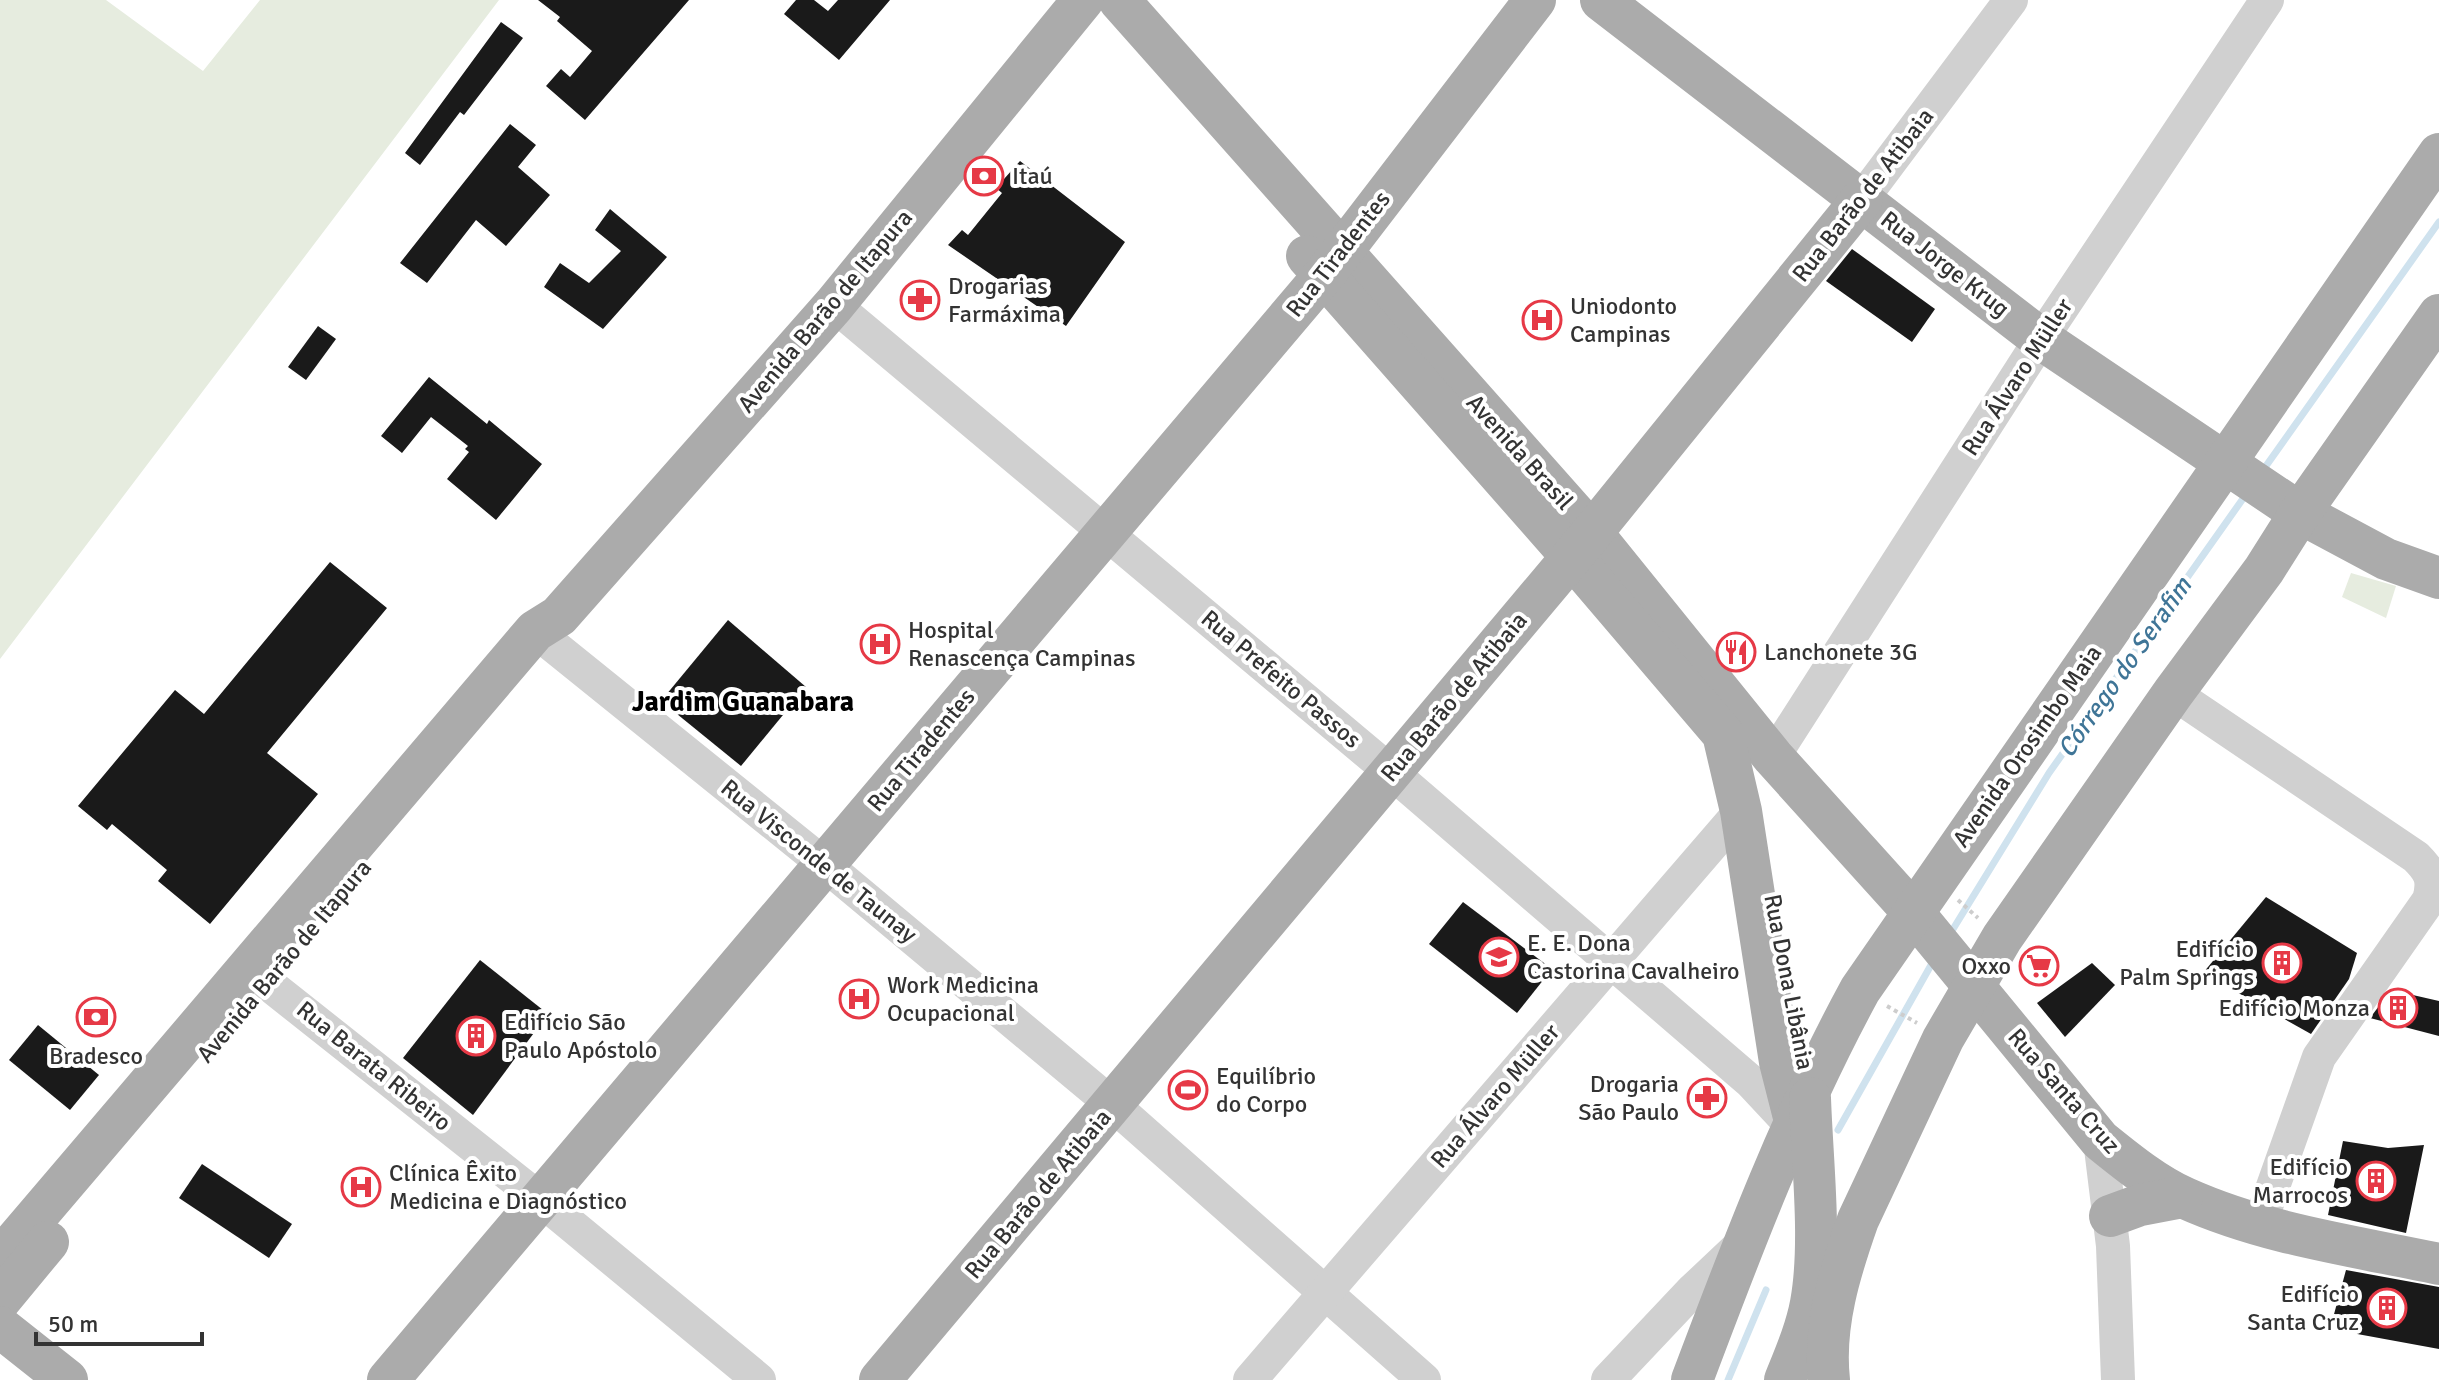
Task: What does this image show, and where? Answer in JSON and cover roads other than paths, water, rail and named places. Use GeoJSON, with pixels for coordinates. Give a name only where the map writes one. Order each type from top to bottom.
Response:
{"type":"FeatureCollection","features":[{"type":"Feature","properties":{"kind":"main road","name":"Avenida Brasil"},"geometry":{"type":"LineString","coordinates":[[1083,0],[1333,263],[1773,757],[1923,906]]}},
{"type":"Feature","properties":{"kind":"main road","name":"Avenida Barão de Itapura"},"geometry":{"type":"LineString","coordinates":[[0,1300],[257,974],[547,629],[834,305],[1083,0]]}},
{"type":"Feature","properties":{"kind":"main road","name":"Avenida Brasil"},"geometry":{"type":"LineString","coordinates":[[1119,0],[1333,263]]}},
{"type":"Feature","properties":{"kind":"main road","name":"Rua Tiradentes"},"geometry":{"type":"LineString","coordinates":[[388,1380],[1333,263],[1535,0]]}},
{"type":"Feature","properties":{"kind":"main road","name":"Rua Jorge Krug"},"geometry":{"type":"LineString","coordinates":[[1601,0],[2041,339],[2293,508],[2386,559],[2439,578]]}},
{"type":"Feature","properties":{"kind":"main road","name":"Avenida Orosimbo Maia"},"geometry":{"type":"LineString","coordinates":[[1692,1380],[1744,1242],[1799,1112],[1860,990],[1923,906],[2232,466],[2439,154]]}},
{"type":"Feature","properties":{"kind":"main road","name":"Rua Barão de Atibaia"},"geometry":{"type":"LineString","coordinates":[[880,1380],[1582,545],[1862,199]]}},
{"type":"Feature","properties":{"kind":"main road"},"geometry":{"type":"LineString","coordinates":[[1785,1380],[1806,1326],[1811,1300],[1841,1233],[1943,1039],[1969,979],[2002,938],[2173,693],[2264,570],[2293,508],[2439,315]]}},
{"type":"Feature","properties":{"kind":"main road","name":"Avenida Brasil"},"geometry":{"type":"LineString","coordinates":[[1582,545],[1723,734],[1741,811]]}},
{"type":"Feature","properties":{"kind":"main road","name":"Rua Dona Libânia"},"geometry":{"type":"LineString","coordinates":[[1723,734],[1744,763],[1754,788],[1764,837],[1799,1112]]}},
{"type":"Feature","properties":{"kind":"main road","name":"Rua Dona Libânia"},"geometry":{"type":"LineString","coordinates":[[1741,811],[1778,1047],[1841,1233]]}},
{"type":"Feature","properties":{"kind":"main road","name":"Rua Santa Cruz"},"geometry":{"type":"LineString","coordinates":[[1923,906],[1969,979],[2100,1140],[2132,1166],[2182,1197],[2259,1226],[2439,1264]]}},
{"type":"Feature","properties":{"kind":"main road","name":"Avenida Barão de Itapura"},"geometry":{"type":"LineString","coordinates":[[0,1259],[257,974]]}},
{"type":"Feature","properties":{"kind":"main road"},"geometry":{"type":"LineString","coordinates":[[2110,1216],[2140,1205],[2182,1197]]}},
{"type":"Feature","properties":{"kind":"main road"},"geometry":{"type":"LineString","coordinates":[[1829,1380],[1827,1363],[1841,1233]]}},
{"type":"Feature","properties":{"kind":"main road"},"geometry":{"type":"LineString","coordinates":[[1841,1233],[1845,1380]]}},
{"type":"Feature","properties":{"kind":"main road"},"geometry":{"type":"LineString","coordinates":[[0,1327],[67,1380]]}},
{"type":"Feature","properties":{"kind":"street","name":"Rua Barão de Atibaia"},"geometry":{"type":"LineString","coordinates":[[1862,199],[2011,0]]}},
{"type":"Feature","properties":{"kind":"street","name":"Rua Álvaro Müller"},"geometry":{"type":"LineString","coordinates":[[1773,757],[2041,339],[2267,0]]}},
{"type":"Feature","properties":{"kind":"street","name":"Rua Prefeito Passos"},"geometry":{"type":"LineString","coordinates":[[834,305],[1391,772],[1750,1081],[1799,1112]]}},
{"type":"Feature","properties":{"kind":"street","name":"Rua Visconde de Taunay"},"geometry":{"type":"LineString","coordinates":[[547,629],[1113,1105],[1424,1380]]}},
{"type":"Feature","properties":{"kind":"street"},"geometry":{"type":"LineString","coordinates":[[2173,693],[2416,857],[2430,871],[2433,886],[2429,900],[2319,1057],[2259,1226]]}},
{"type":"Feature","properties":{"kind":"street","name":"Rua Álvaro Müller"},"geometry":{"type":"LineString","coordinates":[[1250,1380],[1741,811]]}},
{"type":"Feature","properties":{"kind":"street","name":"Rua Barata Ribeiro"},"geometry":{"type":"LineString","coordinates":[[257,974],[541,1200],[759,1380]]}},
{"type":"Feature","properties":{"kind":"street"},"geometry":{"type":"LineString","coordinates":[[2100,1140],[2110,1216],[2118,1380]]}},
{"type":"Feature","properties":{"kind":"street"},"geometry":{"type":"LineString","coordinates":[[1608,1380],[1692,1291],[1744,1242]]}},
{"type":"Feature","properties":{"kind":"waterway","name":"Córrego do Serafim"},"geometry":{"type":"LineString","coordinates":[[2261,473],[2439,222]]}},
{"type":"Feature","properties":{"kind":"waterway","name":"Córrego do Serafim"},"geometry":{"type":"LineString","coordinates":[[1950,934],[2049,773],[2247,493]]}},
{"type":"Feature","properties":{"kind":"waterway","name":"Córrego do Serafim"},"geometry":{"type":"LineString","coordinates":[[1838,1130],[1935,958]]}},
{"type":"Feature","properties":{"kind":"waterway","name":"Córrego do Serafim"},"geometry":{"type":"LineString","coordinates":[[1728,1380],[1766,1290]]}},
{"type":"Feature","properties":{"kind":"place","name":"Itaú"},"geometry":{"type":"Point","coordinates":[984,176]}},
{"type":"Feature","properties":{"kind":"place","name":"Drogarias Farmáxima"},"geometry":{"type":"Point","coordinates":[920,300]}},
{"type":"Feature","properties":{"kind":"place","name":"Uniodonto Campinas"},"geometry":{"type":"Point","coordinates":[1542,320]}},
{"type":"Feature","properties":{"kind":"place","name":"Hospital Renascença Campinas"},"geometry":{"type":"Point","coordinates":[880,644]}},
{"type":"Feature","properties":{"kind":"place","name":"Lanchonete 3G"},"geometry":{"type":"Point","coordinates":[1736,652]}},
{"type":"Feature","properties":{"kind":"place","name":"E. E. Dona Castorina Cavalheiro"},"geometry":{"type":"Point","coordinates":[1499,957]}},
{"type":"Feature","properties":{"kind":"place","name":"Edifício Palm Springs"},"geometry":{"type":"Point","coordinates":[2282,963]}},
{"type":"Feature","properties":{"kind":"place","name":"Oxxo"},"geometry":{"type":"Point","coordinates":[2039,966]}},
{"type":"Feature","properties":{"kind":"place","name":"Work Medicina Ocupacional"},"geometry":{"type":"Point","coordinates":[859,999]}},
{"type":"Feature","properties":{"kind":"place","name":"Edifício Monza"},"geometry":{"type":"Point","coordinates":[2398,1008]}},
{"type":"Feature","properties":{"kind":"place","name":"Bradesco"},"geometry":{"type":"Point","coordinates":[96,1017]}},
{"type":"Feature","properties":{"kind":"place","name":"Edifício São Paulo Apóstolo"},"geometry":{"type":"Point","coordinates":[476,1036]}},
{"type":"Feature","properties":{"kind":"place","name":"Equilíbrio do Corpo"},"geometry":{"type":"Point","coordinates":[1188,1090]}},
{"type":"Feature","properties":{"kind":"place","name":"Drogaria São Paulo"},"geometry":{"type":"Point","coordinates":[1707,1098]}},
{"type":"Feature","properties":{"kind":"place","name":"Edifício Marrocos"},"geometry":{"type":"Point","coordinates":[2376,1181]}},
{"type":"Feature","properties":{"kind":"place","name":"Clínica Êxito Medicina e Diagnóstico"},"geometry":{"type":"Point","coordinates":[361,1187]}},
{"type":"Feature","properties":{"kind":"place","name":"Edifício Santa Cruz"},"geometry":{"type":"Point","coordinates":[2387,1308]}},
{"type":"Feature","properties":{"kind":"district","name":"Jardim Guanabara"},"geometry":{"type":"Point","coordinates":[743,701]}}]}
